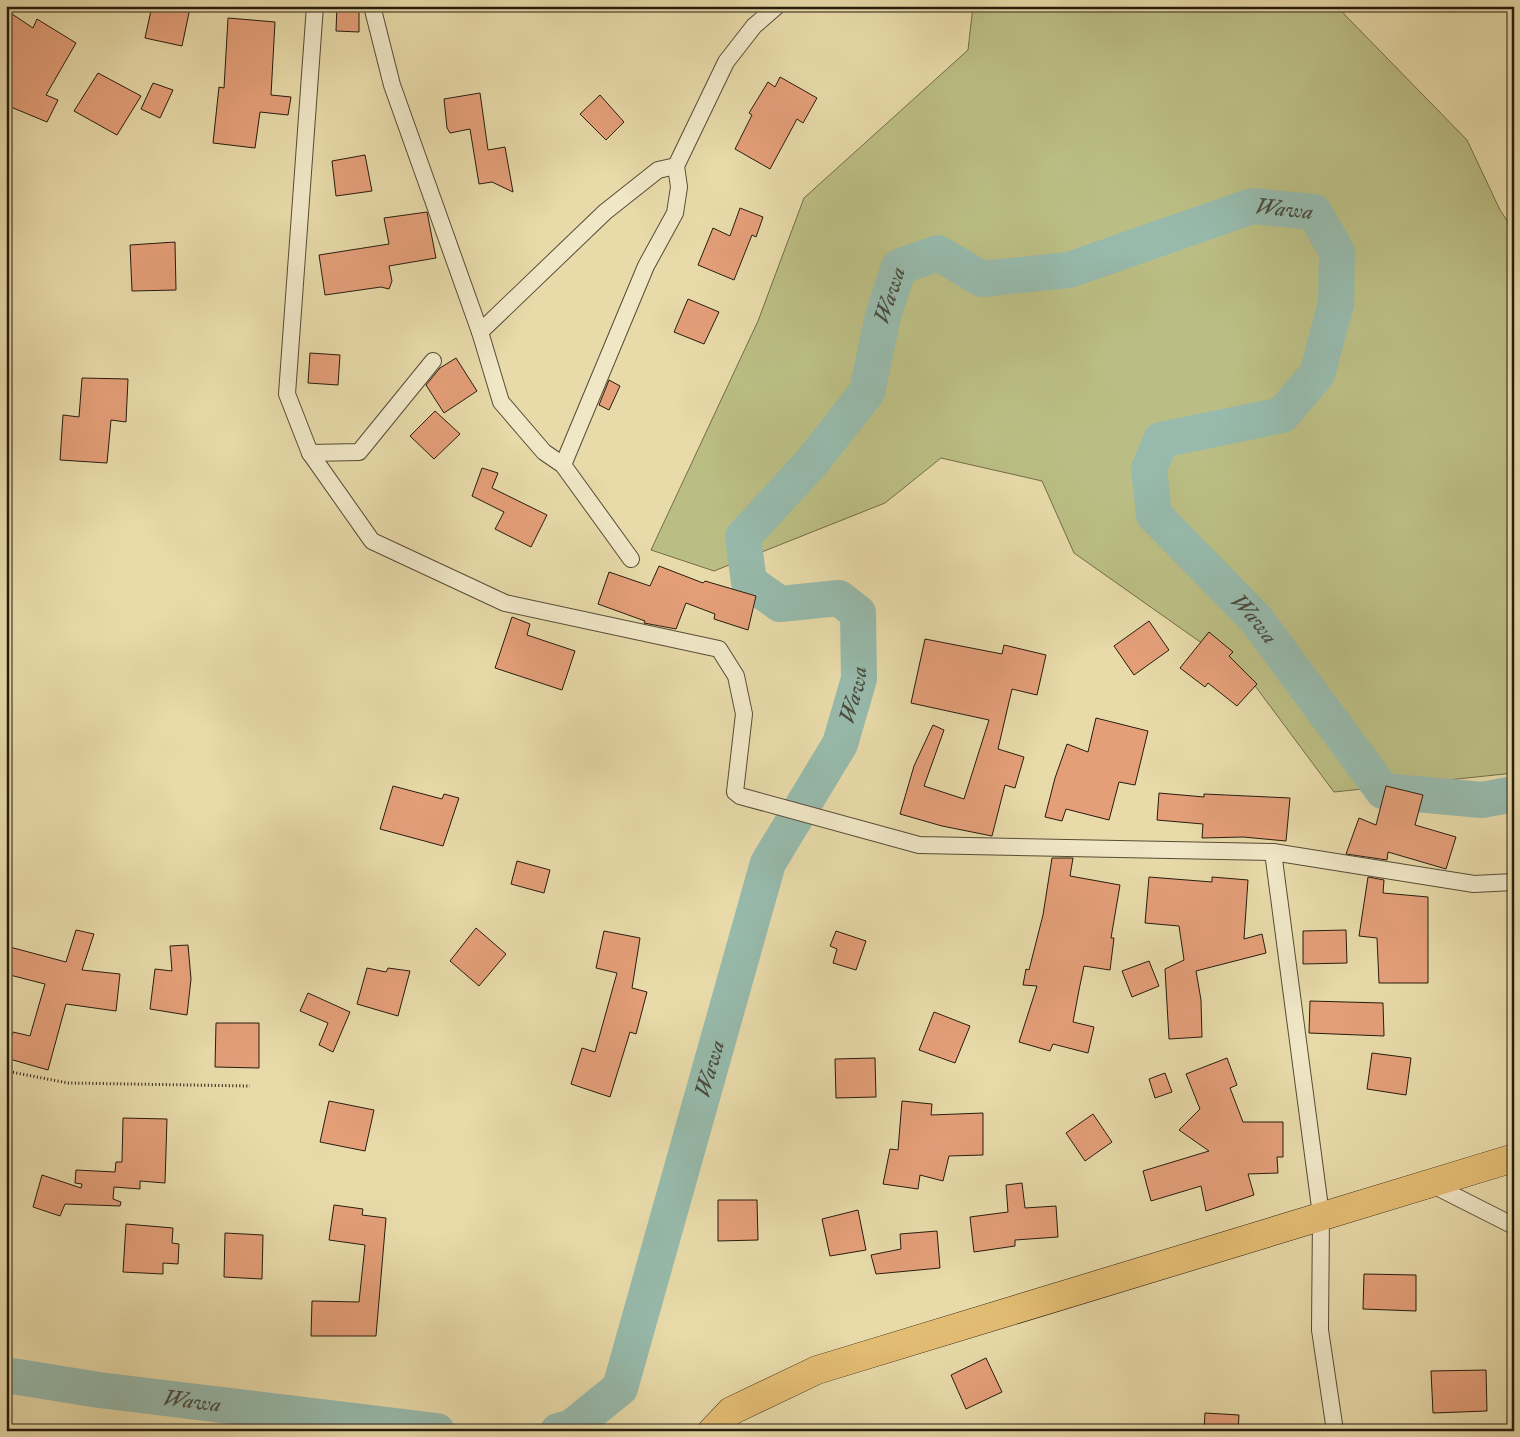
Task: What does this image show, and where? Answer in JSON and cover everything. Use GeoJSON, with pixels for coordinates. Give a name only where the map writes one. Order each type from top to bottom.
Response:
{"type":"FeatureCollection","features":[{"type":"Feature","properties":{"kind":"highway"},"geometry":{"type":"LineString","coordinates":[[712,1431],[730,1411],[817,1370],[1321,1215],[1514,1158]]}},
{"type":"Feature","properties":{"kind":"street"},"geometry":{"type":"LineString","coordinates":[[314,6],[287,394],[310,452],[372,541],[506,603],[719,649],[736,676],[744,714],[735,792],[740,796],[918,845],[1273,852],[1474,884],[1514,882]]}},
{"type":"Feature","properties":{"kind":"street"},"geometry":{"type":"LineString","coordinates":[[372,6],[392,84],[480,332],[501,402],[544,452],[564,465],[631,559]]}},
{"type":"Feature","properties":{"kind":"street"},"geometry":{"type":"LineString","coordinates":[[564,465],[646,266],[675,213],[679,187],[676,166],[726,62],[754,26],[777,6]]}},
{"type":"Feature","properties":{"kind":"street"},"geometry":{"type":"LineString","coordinates":[[480,332],[605,212],[658,170],[676,166]]}},
{"type":"Feature","properties":{"kind":"street"},"geometry":{"type":"LineString","coordinates":[[310,452],[359,452],[433,361]]}},
{"type":"Feature","properties":{"kind":"street"},"geometry":{"type":"LineString","coordinates":[[1273,852],[1321,1215],[1320,1330],[1334,1431]]}},
{"type":"Feature","properties":{"kind":"street"},"geometry":{"type":"LineString","coordinates":[[1429,1183],[1514,1226]]}},
{"type":"Feature","properties":{"kind":"path"},"geometry":{"type":"LineString","coordinates":[[6,1071],[68,1083],[250,1086]]}},
{"type":"Feature","properties":{"kind":"green space"},"geometry":{"type":"Polygon","coordinates":[[[973,6],[1342,6],[1344,14],[1467,140],[1500,210],[1514,231],[1514,773],[1334,792],[1247,675],[1074,553],[1042,481],[941,458],[885,503],[714,571],[651,550],[758,321],[804,198],[968,50],[973,6]]]}},
{"type":"Feature","properties":{"kind":"building"},"geometry":{"type":"Polygon","coordinates":[[[152,6],[190,8],[182,46],[145,38],[152,6]]]}},
{"type":"Feature","properties":{"kind":"building"},"geometry":{"type":"Polygon","coordinates":[[[337,6],[359,6],[359,32],[336,31],[337,6]]]}},
{"type":"Feature","properties":{"kind":"building"},"geometry":{"type":"Polygon","coordinates":[[[6,10],[33,28],[37,19],[76,43],[46,95],[58,100],[47,122],[6,105],[6,10]]]}},
{"type":"Feature","properties":{"kind":"building"},"geometry":{"type":"Polygon","coordinates":[[[228,18],[275,22],[271,95],[291,97],[288,115],[260,112],[255,148],[213,143],[219,87],[224,88],[228,18]]]}},
{"type":"Feature","properties":{"kind":"building"},"geometry":{"type":"Polygon","coordinates":[[[98,73],[141,96],[117,135],[74,111],[98,73]]]}},
{"type":"Feature","properties":{"kind":"building"},"geometry":{"type":"Polygon","coordinates":[[[780,77],[817,98],[803,123],[797,119],[770,169],[735,149],[752,115],[749,113],[768,82],[775,87],[780,77]]]}},
{"type":"Feature","properties":{"kind":"building"},"geometry":{"type":"Polygon","coordinates":[[[153,83],[173,90],[160,118],[141,109],[153,83]]]}},
{"type":"Feature","properties":{"kind":"building"},"geometry":{"type":"Polygon","coordinates":[[[480,93],[488,150],[505,147],[513,192],[492,182],[479,184],[470,129],[450,133],[447,128],[444,99],[480,93]]]}},
{"type":"Feature","properties":{"kind":"building"},"geometry":{"type":"Polygon","coordinates":[[[600,95],[624,122],[606,140],[580,114],[600,95]]]}},
{"type":"Feature","properties":{"kind":"building"},"geometry":{"type":"Polygon","coordinates":[[[365,155],[372,191],[336,196],[332,161],[365,155]]]}},
{"type":"Feature","properties":{"kind":"building"},"geometry":{"type":"Polygon","coordinates":[[[740,208],[763,217],[756,237],[752,235],[734,280],[698,265],[713,228],[730,236],[740,208]]]}},
{"type":"Feature","properties":{"kind":"building"},"geometry":{"type":"Polygon","coordinates":[[[427,212],[436,258],[389,266],[392,281],[389,289],[381,287],[325,295],[319,255],[389,244],[384,218],[427,212]]]}},
{"type":"Feature","properties":{"kind":"building"},"geometry":{"type":"Polygon","coordinates":[[[175,242],[176,290],[132,291],[130,245],[175,242]]]}},
{"type":"Feature","properties":{"kind":"building"},"geometry":{"type":"Polygon","coordinates":[[[688,299],[719,312],[704,344],[674,332],[688,299]]]}},
{"type":"Feature","properties":{"kind":"building"},"geometry":{"type":"Polygon","coordinates":[[[310,353],[340,355],[338,385],[308,383],[310,353]]]}},
{"type":"Feature","properties":{"kind":"building"},"geometry":{"type":"Polygon","coordinates":[[[456,358],[477,391],[444,413],[426,385],[440,368],[456,358]]]}},
{"type":"Feature","properties":{"kind":"building"},"geometry":{"type":"Polygon","coordinates":[[[82,378],[128,379],[126,422],[111,420],[107,463],[60,460],[63,415],[79,417],[82,378]]]}},
{"type":"Feature","properties":{"kind":"building"},"geometry":{"type":"Polygon","coordinates":[[[609,380],[620,386],[609,410],[599,405],[609,380]]]}},
{"type":"Feature","properties":{"kind":"building"},"geometry":{"type":"Polygon","coordinates":[[[435,411],[460,434],[434,459],[410,436],[435,411]]]}},
{"type":"Feature","properties":{"kind":"building"},"geometry":{"type":"Polygon","coordinates":[[[482,468],[498,473],[492,488],[547,515],[531,547],[495,529],[504,512],[472,496],[482,468]]]}},
{"type":"Feature","properties":{"kind":"building"},"geometry":{"type":"Polygon","coordinates":[[[659,566],[703,583],[705,581],[756,596],[748,630],[714,619],[715,614],[686,603],[676,629],[644,623],[645,621],[598,604],[609,572],[650,586],[659,566]]]}},
{"type":"Feature","properties":{"kind":"building"},"geometry":{"type":"Polygon","coordinates":[[[512,617],[530,624],[527,635],[575,651],[562,690],[495,668],[512,617]]]}},
{"type":"Feature","properties":{"kind":"building"},"geometry":{"type":"Polygon","coordinates":[[[1149,621],[1169,650],[1134,675],[1114,646],[1149,621]]]}},
{"type":"Feature","properties":{"kind":"building"},"geometry":{"type":"Polygon","coordinates":[[[1209,632],[1233,652],[1229,656],[1257,684],[1237,706],[1208,683],[1205,687],[1180,668],[1209,632]]]}},
{"type":"Feature","properties":{"kind":"building"},"geometry":{"type":"Polygon","coordinates":[[[925,639],[1002,654],[1004,645],[1046,655],[1037,695],[1012,689],[998,749],[1024,757],[1015,788],[1005,785],[992,836],[942,826],[900,814],[914,766],[933,725],[944,730],[924,786],[964,799],[989,720],[911,703],[925,639]]]}},
{"type":"Feature","properties":{"kind":"building"},"geometry":{"type":"Polygon","coordinates":[[[1096,718],[1148,731],[1135,785],[1119,782],[1109,820],[1066,809],[1062,821],[1045,817],[1055,778],[1067,744],[1088,752],[1096,718]]]}},
{"type":"Feature","properties":{"kind":"building"},"geometry":{"type":"Polygon","coordinates":[[[393,786],[442,799],[444,794],[459,798],[443,846],[380,829],[393,786]]]}},
{"type":"Feature","properties":{"kind":"building"},"geometry":{"type":"Polygon","coordinates":[[[1386,786],[1423,795],[1415,825],[1456,837],[1446,869],[1388,852],[1387,860],[1346,854],[1359,818],[1376,825],[1386,786]]]}},
{"type":"Feature","properties":{"kind":"building"},"geometry":{"type":"Polygon","coordinates":[[[1159,793],[1204,797],[1204,794],[1290,798],[1286,841],[1243,837],[1202,838],[1203,824],[1157,820],[1159,793]]]}},
{"type":"Feature","properties":{"kind":"building"},"geometry":{"type":"Polygon","coordinates":[[[1052,858],[1073,858],[1070,876],[1120,885],[1111,938],[1114,938],[1110,970],[1084,966],[1079,990],[1073,1022],[1094,1027],[1088,1053],[1053,1044],[1050,1051],[1019,1042],[1037,986],[1023,985],[1026,969],[1029,970],[1043,915],[1052,858]]]}},
{"type":"Feature","properties":{"kind":"building"},"geometry":{"type":"Polygon","coordinates":[[[517,861],[550,870],[544,893],[511,884],[517,861]]]}},
{"type":"Feature","properties":{"kind":"building"},"geometry":{"type":"Polygon","coordinates":[[[1149,877],[1212,882],[1212,877],[1248,880],[1244,939],[1262,934],[1266,953],[1196,971],[1201,1000],[1202,1037],[1169,1039],[1165,969],[1184,960],[1179,926],[1145,923],[1149,877]]]}},
{"type":"Feature","properties":{"kind":"building"},"geometry":{"type":"Polygon","coordinates":[[[1368,877],[1384,880],[1383,893],[1428,897],[1428,983],[1379,983],[1377,938],[1359,936],[1368,877]]]}},
{"type":"Feature","properties":{"kind":"building"},"geometry":{"type":"Polygon","coordinates":[[[476,928],[506,954],[479,986],[450,961],[476,928]]]}},
{"type":"Feature","properties":{"kind":"building"},"geometry":{"type":"Polygon","coordinates":[[[76,930],[94,934],[82,970],[120,974],[116,1011],[66,1004],[48,1070],[6,1058],[13,1032],[30,1036],[45,984],[6,974],[6,946],[66,962],[76,930]]]}},
{"type":"Feature","properties":{"kind":"building"},"geometry":{"type":"Polygon","coordinates":[[[1346,930],[1347,963],[1303,964],[1303,931],[1346,930]]]}},
{"type":"Feature","properties":{"kind":"building"},"geometry":{"type":"Polygon","coordinates":[[[604,931],[640,938],[632,988],[647,992],[636,1034],[630,1032],[610,1097],[571,1084],[582,1048],[595,1052],[617,973],[596,968],[604,931]]]}},
{"type":"Feature","properties":{"kind":"building"},"geometry":{"type":"Polygon","coordinates":[[[836,931],[866,941],[856,970],[833,963],[837,949],[830,946],[836,931]]]}},
{"type":"Feature","properties":{"kind":"building"},"geometry":{"type":"Polygon","coordinates":[[[188,945],[191,979],[187,1015],[150,1009],[155,969],[172,971],[170,946],[188,945]]]}},
{"type":"Feature","properties":{"kind":"building"},"geometry":{"type":"Polygon","coordinates":[[[1149,961],[1159,986],[1132,997],[1122,971],[1149,961]]]}},
{"type":"Feature","properties":{"kind":"building"},"geometry":{"type":"Polygon","coordinates":[[[367,968],[386,972],[388,968],[410,971],[398,1016],[357,1004],[367,968]]]}},
{"type":"Feature","properties":{"kind":"building"},"geometry":{"type":"Polygon","coordinates":[[[308,993],[350,1012],[333,1052],[319,1045],[328,1023],[300,1011],[308,993]]]}},
{"type":"Feature","properties":{"kind":"building"},"geometry":{"type":"Polygon","coordinates":[[[1310,1001],[1383,1003],[1384,1036],[1309,1033],[1310,1001]]]}},
{"type":"Feature","properties":{"kind":"building"},"geometry":{"type":"Polygon","coordinates":[[[934,1012],[970,1026],[955,1063],[919,1050],[934,1012]]]}},
{"type":"Feature","properties":{"kind":"building"},"geometry":{"type":"Polygon","coordinates":[[[216,1023],[259,1023],[259,1068],[215,1067],[216,1023]]]}},
{"type":"Feature","properties":{"kind":"building"},"geometry":{"type":"Polygon","coordinates":[[[1372,1053],[1411,1058],[1406,1095],[1367,1089],[1372,1053]]]}},
{"type":"Feature","properties":{"kind":"building"},"geometry":{"type":"Polygon","coordinates":[[[875,1058],[876,1097],[836,1098],[835,1059],[875,1058]]]}},
{"type":"Feature","properties":{"kind":"building"},"geometry":{"type":"Polygon","coordinates":[[[1227,1058],[1237,1085],[1230,1088],[1243,1122],[1283,1122],[1283,1157],[1277,1157],[1278,1173],[1248,1174],[1254,1195],[1206,1211],[1201,1186],[1151,1201],[1143,1171],[1209,1151],[1179,1130],[1200,1109],[1186,1074],[1227,1058]]]}},
{"type":"Feature","properties":{"kind":"building"},"geometry":{"type":"Polygon","coordinates":[[[1165,1073],[1172,1092],[1155,1098],[1149,1079],[1165,1073]]]}},
{"type":"Feature","properties":{"kind":"building"},"geometry":{"type":"Polygon","coordinates":[[[329,1101],[374,1110],[365,1151],[320,1142],[329,1101]]]}},
{"type":"Feature","properties":{"kind":"building"},"geometry":{"type":"Polygon","coordinates":[[[902,1101],[932,1104],[931,1115],[983,1113],[983,1155],[949,1156],[943,1181],[920,1175],[918,1189],[883,1184],[890,1149],[898,1150],[902,1101]]]}},
{"type":"Feature","properties":{"kind":"building"},"geometry":{"type":"Polygon","coordinates":[[[1093,1114],[1112,1142],[1085,1161],[1066,1133],[1093,1114]]]}},
{"type":"Feature","properties":{"kind":"building"},"geometry":{"type":"Polygon","coordinates":[[[123,1118],[167,1119],[165,1183],[140,1181],[140,1189],[114,1187],[113,1199],[121,1202],[120,1206],[65,1204],[60,1216],[33,1207],[42,1175],[81,1188],[82,1184],[75,1183],[76,1170],[115,1172],[116,1162],[122,1162],[123,1118]]]}},
{"type":"Feature","properties":{"kind":"building"},"geometry":{"type":"Polygon","coordinates":[[[1022,1183],[1025,1208],[1056,1206],[1058,1237],[1015,1240],[1015,1246],[974,1252],[970,1217],[1008,1212],[1006,1185],[1022,1183]]]}},
{"type":"Feature","properties":{"kind":"building"},"geometry":{"type":"Polygon","coordinates":[[[718,1200],[757,1200],[758,1240],[718,1241],[718,1200]]]}},
{"type":"Feature","properties":{"kind":"building"},"geometry":{"type":"Polygon","coordinates":[[[334,1205],[363,1209],[362,1215],[386,1218],[376,1336],[311,1336],[312,1301],[359,1302],[365,1245],[329,1240],[334,1205]]]}},
{"type":"Feature","properties":{"kind":"building"},"geometry":{"type":"Polygon","coordinates":[[[858,1210],[866,1250],[830,1256],[822,1219],[858,1210]]]}},
{"type":"Feature","properties":{"kind":"building"},"geometry":{"type":"Polygon","coordinates":[[[126,1224],[173,1228],[172,1243],[179,1244],[178,1264],[163,1263],[163,1274],[123,1272],[126,1224]]]}},
{"type":"Feature","properties":{"kind":"building"},"geometry":{"type":"Polygon","coordinates":[[[937,1231],[940,1268],[876,1274],[871,1255],[901,1249],[900,1234],[937,1231]]]}},
{"type":"Feature","properties":{"kind":"building"},"geometry":{"type":"Polygon","coordinates":[[[225,1233],[263,1235],[262,1279],[224,1277],[225,1233]]]}},
{"type":"Feature","properties":{"kind":"building"},"geometry":{"type":"Polygon","coordinates":[[[1364,1274],[1416,1275],[1416,1311],[1363,1309],[1364,1274]]]}},
{"type":"Feature","properties":{"kind":"building"},"geometry":{"type":"Polygon","coordinates":[[[986,1358],[1002,1392],[966,1409],[951,1375],[986,1358]]]}},
{"type":"Feature","properties":{"kind":"building"},"geometry":{"type":"Polygon","coordinates":[[[1486,1370],[1487,1411],[1433,1413],[1431,1371],[1486,1370]]]}},
{"type":"Feature","properties":{"kind":"building"},"geometry":{"type":"Polygon","coordinates":[[[1205,1413],[1239,1415],[1238,1431],[1204,1431],[1205,1413]]]}},
{"type":"Feature","properties":{"kind":"waterway","name":"Wawa"},"geometry":{"type":"LineString","coordinates":[[558,1431],[572,1427],[620,1388],[768,863],[840,744],[859,679],[858,613],[839,598],[780,604],[749,582],[743,537],[811,463],[867,392],[883,316],[899,267],[938,253],[982,279],[1069,270],[1252,206],[1314,212],[1337,252],[1336,304],[1317,374],[1282,415],[1161,440],[1149,469],[1154,515],[1256,619],[1383,791],[1482,800],[1514,794]]}},
{"type":"Feature","properties":{"kind":"waterway","name":"Wawa"},"geometry":{"type":"LineString","coordinates":[[6,1375],[99,1390],[437,1431]]}}]}
